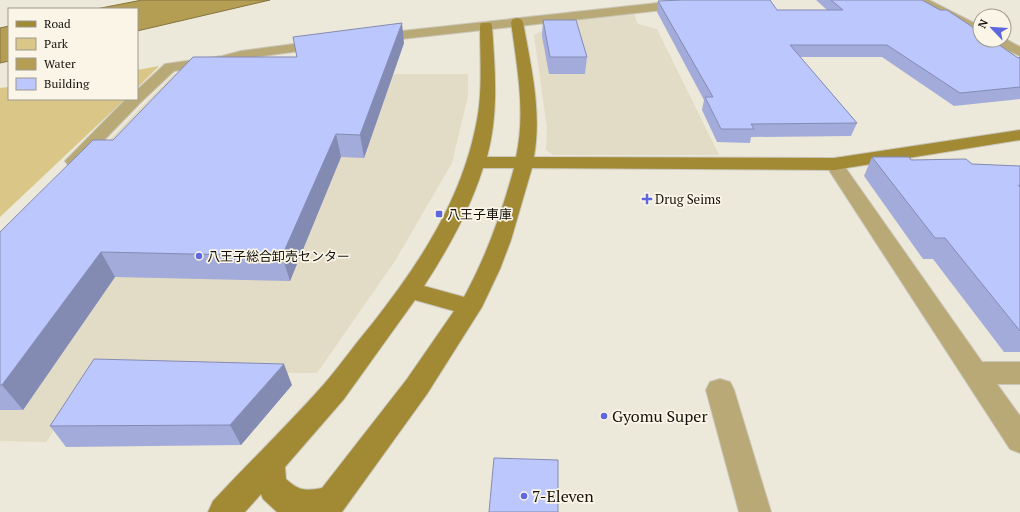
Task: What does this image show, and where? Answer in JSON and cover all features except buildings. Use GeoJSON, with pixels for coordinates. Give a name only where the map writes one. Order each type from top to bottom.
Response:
{"type":"FeatureCollection","features":[{"type":"Feature","properties":{"kind":"street"},"geometry":{"type":"LineString","coordinates":[[359,40],[717,0]]}},
{"type":"Feature","properties":{"kind":"street"},"geometry":{"type":"LineString","coordinates":[[920,0],[972,27]]}},
{"type":"Feature","properties":{"kind":"street"},"geometry":{"type":"LineString","coordinates":[[270,461],[269,476],[274,489],[287,501],[307,506],[327,507],[403,407],[470,307],[508,219],[525,163],[529,126],[529,101],[517,22]]}},
{"type":"Feature","properties":{"kind":"street"},"geometry":{"type":"LineString","coordinates":[[224,512],[334,390],[410,291],[434,255],[455,215],[476,162],[488,101],[486,26]]}},
{"type":"Feature","properties":{"kind":"street"},"geometry":{"type":"LineString","coordinates":[[138,96],[170,67],[223,60],[241,55],[336,43]]}},
{"type":"Feature","properties":{"kind":"street"},"geometry":{"type":"LineString","coordinates":[[61,172],[83,153],[134,100]]}},
{"type":"Feature","properties":{"kind":"street"},"geometry":{"type":"LineString","coordinates":[[476,162],[834,164],[1020,135]]}},
{"type":"Feature","properties":{"kind":"street"},"geometry":{"type":"LineString","coordinates":[[834,164],[1020,440]]}},
{"type":"Feature","properties":{"kind":"street"},"geometry":{"type":"LineString","coordinates":[[410,291],[470,307]]}},
{"type":"Feature","properties":{"kind":"street"},"geometry":{"type":"LineString","coordinates":[[975,373],[1020,373]]}},
{"type":"Feature","properties":{"kind":"street"},"geometry":{"type":"LineString","coordinates":[[720,390],[755,512]]}},
{"type":"Feature","properties":{"kind":"shaded area"},"geometry":{"type":"Polygon","coordinates":[[[633,12],[638,24],[657,29],[719,155],[553,155],[546,150],[547,128],[534,35],[564,20],[633,12]]]}},
{"type":"Feature","properties":{"kind":"shaded area","name":"八王子総合卸売センター"},"geometry":{"type":"Polygon","coordinates":[[[174,74],[468,74],[468,96],[452,163],[395,261],[317,373],[94,371],[46,442],[0,441],[0,251],[174,74]]]}},
{"type":"Feature","properties":{"kind":"green space"},"geometry":{"type":"Polygon","coordinates":[[[159,66],[138,87],[138,70],[159,66]]]}},
{"type":"Feature","properties":{"kind":"green space"},"geometry":{"type":"Polygon","coordinates":[[[8,87],[8,100],[124,100],[0,217],[0,88],[8,87]]]}},
{"type":"Feature","properties":{"kind":"water"},"geometry":{"type":"Polygon","coordinates":[[[142,0],[270,0],[138,31],[138,8],[101,8],[142,0]]]}},
{"type":"Feature","properties":{"kind":"water"},"geometry":{"type":"Polygon","coordinates":[[[8,26],[8,61],[0,63],[0,28],[8,26]]]}},
{"type":"Feature","properties":{"kind":"place","name":"Drug Seims"},"geometry":{"type":"Point","coordinates":[647,199]}},
{"type":"Feature","properties":{"kind":"place","name":"八王子車庫"},"geometry":{"type":"Point","coordinates":[439,214]}},
{"type":"Feature","properties":{"kind":"place","name":"八王子総合卸売センター"},"geometry":{"type":"Point","coordinates":[199,256]}},
{"type":"Feature","properties":{"kind":"place","name":"Gyomu Super"},"geometry":{"type":"Point","coordinates":[604,416]}},
{"type":"Feature","properties":{"kind":"place","name":"7-Eleven"},"geometry":{"type":"Point","coordinates":[524,496]}}]}
